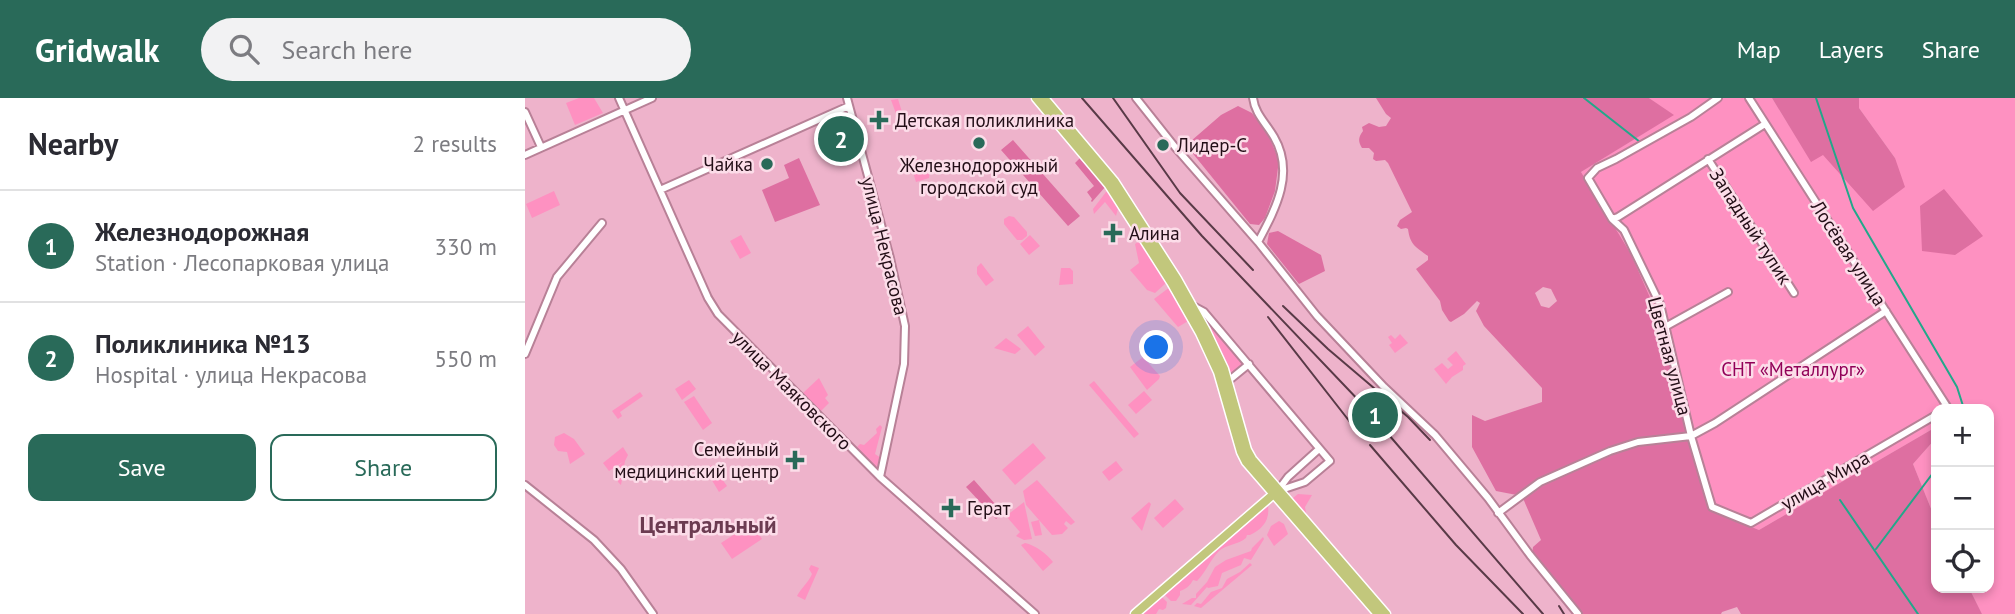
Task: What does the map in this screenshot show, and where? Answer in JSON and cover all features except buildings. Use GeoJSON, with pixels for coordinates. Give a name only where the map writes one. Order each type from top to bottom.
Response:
{"type":"FeatureCollection","features":[{"type":"Feature","properties":{"kind":"main road"},"geometry":{"type":"LineString","coordinates":[[1036,98],[1109,185],[1206,331],[1224,369],[1247,450],[1257,467],[1275,493],[1378,614]]}},
{"type":"Feature","properties":{"kind":"main road"},"geometry":{"type":"LineString","coordinates":[[1044,98],[1114,181],[1188,304],[1218,372],[1241,452],[1252,471],[1386,614]]}},
{"type":"Feature","properties":{"kind":"main road"},"geometry":{"type":"LineString","coordinates":[[1135,614],[1275,493]]}},
{"type":"Feature","properties":{"kind":"street","name":"улица Маяковского"},"geometry":{"type":"LineString","coordinates":[[619,98],[715,310],[880,477],[1035,614]]}},
{"type":"Feature","properties":{"kind":"street"},"geometry":{"type":"LineString","coordinates":[[525,155],[652,98]]}},
{"type":"Feature","properties":{"kind":"street","name":"улица Некрасова"},"geometry":{"type":"LineString","coordinates":[[847,98],[890,258],[905,327],[905,364],[880,477]]}},
{"type":"Feature","properties":{"kind":"street"},"geometry":{"type":"LineString","coordinates":[[1136,98],[1317,316],[1384,387],[1435,435],[1578,614]]}},
{"type":"Feature","properties":{"kind":"street"},"geometry":{"type":"LineString","coordinates":[[1252,98],[1256,111],[1276,142],[1284,167],[1274,210],[1258,242]]}},
{"type":"Feature","properties":{"kind":"street","name":"Цветная улица"},"geometry":{"type":"LineString","coordinates":[[1712,507],[1691,436],[1660,304],[1624,230],[1612,219],[1588,178],[1597,168],[1691,117],[1717,98]]}},
{"type":"Feature","properties":{"kind":"street","name":"Лосёвая улица"},"geometry":{"type":"LineString","coordinates":[[1749,98],[1944,404]]}},
{"type":"Feature","properties":{"kind":"street"},"geometry":{"type":"LineString","coordinates":[[660,190],[849,106]]}},
{"type":"Feature","properties":{"kind":"street"},"geometry":{"type":"LineString","coordinates":[[525,113],[541,147]]}},
{"type":"Feature","properties":{"kind":"street"},"geometry":{"type":"LineString","coordinates":[[1612,219],[1765,124]]}},
{"type":"Feature","properties":{"kind":"street","name":"Западный тупик"},"geometry":{"type":"LineString","coordinates":[[1708,159],[1794,293]]}},
{"type":"Feature","properties":{"kind":"street"},"geometry":{"type":"LineString","coordinates":[[525,354],[557,277],[602,223]]}},
{"type":"Feature","properties":{"kind":"street"},"geometry":{"type":"LineString","coordinates":[[1665,327],[1728,292]]}},
{"type":"Feature","properties":{"kind":"street"},"geometry":{"type":"LineString","coordinates":[[1188,304],[1204,312],[1330,461],[1305,482],[1275,493]]}},
{"type":"Feature","properties":{"kind":"street"},"geometry":{"type":"LineString","coordinates":[[1499,513],[1540,482],[1610,451],[1638,442],[1691,436],[1715,424],[1886,311]]}},
{"type":"Feature","properties":{"kind":"street"},"geometry":{"type":"LineString","coordinates":[[1227,382],[1249,364]]}},
{"type":"Feature","properties":{"kind":"street","name":"улица Мира"},"geometry":{"type":"LineString","coordinates":[[1712,507],[1751,523],[1931,418]]}},
{"type":"Feature","properties":{"kind":"street"},"geometry":{"type":"LineString","coordinates":[[1275,493],[1288,477],[1319,449]]}},
{"type":"Feature","properties":{"kind":"street"},"geometry":{"type":"LineString","coordinates":[[1288,477],[1295,485]]}},
{"type":"Feature","properties":{"kind":"street"},"geometry":{"type":"LineString","coordinates":[[525,485],[594,540],[621,569],[653,614]]}},
{"type":"Feature","properties":{"kind":"green space"},"geometry":{"type":"Polygon","coordinates":[[[579,98],[594,98],[603,113],[575,125],[566,103],[579,98]]]}},
{"type":"Feature","properties":{"kind":"green space","name":"СНТ «Металлург»"},"geometry":{"type":"Polygon","coordinates":[[[1649,98],[1772,98],[1811,161],[1823,154],[1895,158],[1859,108],[1859,98],[2015,98],[2015,614],[1982,614],[1972,593],[1994,593],[1994,404],[1931,404],[1931,430],[1759,530],[1710,510],[1655,309],[1631,254],[1581,172],[1673,115],[1649,98]]]}},
{"type":"Feature","properties":{"kind":"green space"},"geometry":{"type":"Polygon","coordinates":[[[898,99],[902,112],[908,111],[902,130],[891,100],[898,99]]]}},
{"type":"Feature","properties":{"kind":"green space"},"geometry":{"type":"Polygon","coordinates":[[[908,156],[931,164],[929,178],[916,182],[908,156]]]}},
{"type":"Feature","properties":{"kind":"green space"},"geometry":{"type":"Polygon","coordinates":[[[1109,190],[1119,205],[1116,216],[1105,202],[1094,214],[1093,209],[1109,190]]]}},
{"type":"Feature","properties":{"kind":"green space"},"geometry":{"type":"Polygon","coordinates":[[[554,191],[560,205],[532,218],[526,204],[554,191]]]}},
{"type":"Feature","properties":{"kind":"green space"},"geometry":{"type":"Polygon","coordinates":[[[1014,217],[1027,232],[1027,236],[1022,240],[1017,240],[1004,224],[1004,219],[1014,217]]]}},
{"type":"Feature","properties":{"kind":"green space"},"geometry":{"type":"Polygon","coordinates":[[[741,235],[751,253],[740,259],[730,241],[741,235]]]}},
{"type":"Feature","properties":{"kind":"green space"},"geometry":{"type":"Polygon","coordinates":[[[1030,235],[1040,246],[1029,255],[1020,244],[1030,235]]]}},
{"type":"Feature","properties":{"kind":"green space"},"geometry":{"type":"Polygon","coordinates":[[[1141,240],[1166,281],[1155,293],[1147,290],[1130,270],[1139,263],[1135,244],[1141,240]]]}},
{"type":"Feature","properties":{"kind":"green space"},"geometry":{"type":"Polygon","coordinates":[[[981,263],[994,280],[986,286],[977,274],[977,267],[981,263]]]}},
{"type":"Feature","properties":{"kind":"green space"},"geometry":{"type":"Polygon","coordinates":[[[1061,268],[1070,268],[1073,271],[1073,284],[1059,285],[1061,268]]]}},
{"type":"Feature","properties":{"kind":"green space"},"geometry":{"type":"Polygon","coordinates":[[[1170,287],[1190,320],[1178,327],[1154,299],[1170,287]]]}},
{"type":"Feature","properties":{"kind":"green space"},"geometry":{"type":"Polygon","coordinates":[[[1200,313],[1241,360],[1241,366],[1230,374],[1227,372],[1200,313]]]}},
{"type":"Feature","properties":{"kind":"green space"},"geometry":{"type":"Polygon","coordinates":[[[1028,326],[1045,347],[1035,356],[1017,335],[1028,326]]]}},
{"type":"Feature","properties":{"kind":"green space"},"geometry":{"type":"Polygon","coordinates":[[[1400,334],[1408,343],[1395,353],[1389,345],[1392,343],[1388,337],[1391,335],[1395,339],[1400,334]]]}},
{"type":"Feature","properties":{"kind":"green space"},"geometry":{"type":"Polygon","coordinates":[[[1006,338],[1021,349],[1015,354],[994,348],[1006,338]]]}},
{"type":"Feature","properties":{"kind":"green space"},"geometry":{"type":"Polygon","coordinates":[[[1456,351],[1466,364],[1463,370],[1446,384],[1434,369],[1442,363],[1448,369],[1453,365],[1447,359],[1456,351]]]}},
{"type":"Feature","properties":{"kind":"green space"},"geometry":{"type":"Polygon","coordinates":[[[1143,357],[1160,376],[1147,390],[1130,367],[1143,357]]]}},
{"type":"Feature","properties":{"kind":"green space"},"geometry":{"type":"Polygon","coordinates":[[[819,378],[829,403],[821,411],[803,393],[819,378]]]}},
{"type":"Feature","properties":{"kind":"green space"},"geometry":{"type":"Polygon","coordinates":[[[689,380],[696,389],[682,400],[675,389],[689,380]]]}},
{"type":"Feature","properties":{"kind":"green space"},"geometry":{"type":"Polygon","coordinates":[[[1094,381],[1139,434],[1134,438],[1089,385],[1094,381]]]}},
{"type":"Feature","properties":{"kind":"green space"},"geometry":{"type":"Polygon","coordinates":[[[1144,391],[1152,400],[1136,414],[1128,405],[1144,391]]]}},
{"type":"Feature","properties":{"kind":"green space"},"geometry":{"type":"Polygon","coordinates":[[[640,392],[643,396],[620,412],[622,416],[618,419],[612,411],[640,392]]]}},
{"type":"Feature","properties":{"kind":"green space"},"geometry":{"type":"Polygon","coordinates":[[[694,396],[712,423],[703,430],[684,402],[694,396]]]}},
{"type":"Feature","properties":{"kind":"green space"},"geometry":{"type":"Polygon","coordinates":[[[880,425],[882,427],[875,454],[881,458],[881,463],[876,467],[856,448],[860,444],[864,445],[877,433],[876,429],[880,425]]]}},
{"type":"Feature","properties":{"kind":"green space"},"geometry":{"type":"Polygon","coordinates":[[[564,433],[574,439],[585,454],[570,464],[567,452],[558,451],[554,445],[555,437],[564,433]]]}},
{"type":"Feature","properties":{"kind":"green space"},"geometry":{"type":"Polygon","coordinates":[[[1033,443],[1046,458],[1015,485],[1002,470],[1033,443]]]}},
{"type":"Feature","properties":{"kind":"green space"},"geometry":{"type":"Polygon","coordinates":[[[1931,444],[1931,509],[1913,464],[1931,444]]]}},
{"type":"Feature","properties":{"kind":"green space"},"geometry":{"type":"Polygon","coordinates":[[[623,447],[628,455],[621,485],[618,482],[617,467],[624,461],[609,471],[603,463],[623,447]]]}},
{"type":"Feature","properties":{"kind":"green space"},"geometry":{"type":"Polygon","coordinates":[[[1116,461],[1123,470],[1109,481],[1102,472],[1116,461]]]}},
{"type":"Feature","properties":{"kind":"green space"},"geometry":{"type":"Polygon","coordinates":[[[712,465],[727,486],[719,492],[710,477],[700,473],[712,465]]]}},
{"type":"Feature","properties":{"kind":"green space"},"geometry":{"type":"Polygon","coordinates":[[[1037,480],[1075,522],[1071,525],[1066,521],[1064,524],[1068,528],[1062,534],[1052,535],[1026,505],[1023,491],[1037,480]]]}},
{"type":"Feature","properties":{"kind":"green space"},"geometry":{"type":"Polygon","coordinates":[[[1298,494],[1312,495],[1305,507],[1307,518],[1292,502],[1298,494]]]}},
{"type":"Feature","properties":{"kind":"green space"},"geometry":{"type":"Polygon","coordinates":[[[1175,499],[1184,509],[1163,528],[1154,518],[1175,499]]]}},
{"type":"Feature","properties":{"kind":"green space"},"geometry":{"type":"Polygon","coordinates":[[[1024,502],[1032,539],[1024,540],[1016,536],[1020,532],[1006,516],[1024,502]]]}},
{"type":"Feature","properties":{"kind":"green space"},"geometry":{"type":"Polygon","coordinates":[[[1149,502],[1151,504],[1142,531],[1131,518],[1149,502]]]}},
{"type":"Feature","properties":{"kind":"green space"},"geometry":{"type":"Polygon","coordinates":[[[1268,506],[1264,524],[1243,540],[1219,551],[1197,581],[1193,580],[1188,587],[1180,591],[1176,601],[1171,601],[1165,595],[1268,506]]]}},
{"type":"Feature","properties":{"kind":"green space"},"geometry":{"type":"Polygon","coordinates":[[[1039,520],[1042,535],[1035,536],[1031,522],[1039,520]]]}},
{"type":"Feature","properties":{"kind":"green space"},"geometry":{"type":"Polygon","coordinates":[[[1279,521],[1284,524],[1288,534],[1274,546],[1267,535],[1271,526],[1279,521]]]}},
{"type":"Feature","properties":{"kind":"green space"},"geometry":{"type":"Polygon","coordinates":[[[752,523],[762,539],[732,559],[721,543],[752,523]]]}},
{"type":"Feature","properties":{"kind":"green space"},"geometry":{"type":"Polygon","coordinates":[[[1263,537],[1251,560],[1244,558],[1241,565],[1222,573],[1218,586],[1207,587],[1191,605],[1182,604],[1196,598],[1215,567],[1251,551],[1263,537]]]}},
{"type":"Feature","properties":{"kind":"green space"},"geometry":{"type":"Polygon","coordinates":[[[1025,543],[1041,550],[1053,562],[1043,571],[1021,545],[1025,543]]]}},
{"type":"Feature","properties":{"kind":"green space"},"geometry":{"type":"Polygon","coordinates":[[[1250,563],[1252,565],[1201,608],[1194,606],[1201,604],[1211,592],[1222,588],[1227,579],[1250,563]]]}},
{"type":"Feature","properties":{"kind":"green space"},"geometry":{"type":"Polygon","coordinates":[[[811,565],[819,568],[805,600],[797,596],[812,574],[809,569],[811,565]]]}},
{"type":"Feature","properties":{"kind":"green space"},"geometry":{"type":"Polygon","coordinates":[[[1162,597],[1167,602],[1166,608],[1159,609],[1156,614],[1143,614],[1162,597]]]}},
{"type":"Feature","properties":{"kind":"shaded area"},"geometry":{"type":"Polygon","coordinates":[[[1376,98],[1649,98],[1674,115],[1581,172],[1631,254],[1655,309],[1710,510],[1759,530],[1931,430],[1931,444],[1913,464],[1931,509],[1931,593],[1972,593],[1982,614],[1741,614],[1737,607],[1721,614],[1582,614],[1532,554],[1533,547],[1541,540],[1522,496],[1496,491],[1472,447],[1472,415],[1485,421],[1542,402],[1542,388],[1484,326],[1476,311],[1480,303],[1477,301],[1464,314],[1449,321],[1440,301],[1416,269],[1428,260],[1428,256],[1412,242],[1408,229],[1397,226],[1400,220],[1412,212],[1388,163],[1385,160],[1373,159],[1374,153],[1369,148],[1362,148],[1359,141],[1362,127],[1369,123],[1379,127],[1386,126],[1391,118],[1376,98]],[[1543,287],[1535,293],[1541,306],[1549,308],[1557,301],[1551,289],[1543,287]]]}},
{"type":"Feature","properties":{"kind":"shaded area"},"geometry":{"type":"Polygon","coordinates":[[[1772,98],[1859,98],[1859,108],[1895,158],[1905,187],[1873,211],[1823,155],[1811,162],[1772,98]]]}},
{"type":"Feature","properties":{"kind":"shaded area"},"geometry":{"type":"Polygon","coordinates":[[[1238,106],[1252,113],[1268,134],[1279,160],[1275,191],[1265,218],[1259,225],[1250,224],[1190,150],[1191,141],[1221,115],[1238,106]]]}},
{"type":"Feature","properties":{"kind":"shaded area"},"geometry":{"type":"Polygon","coordinates":[[[1013,140],[1080,216],[1068,226],[1001,150],[1013,140]]]}},
{"type":"Feature","properties":{"kind":"shaded area"},"geometry":{"type":"Polygon","coordinates":[[[1081,157],[1106,186],[1092,202],[1087,192],[1094,186],[1075,163],[1081,157]]]}},
{"type":"Feature","properties":{"kind":"shaded area"},"geometry":{"type":"Polygon","coordinates":[[[799,158],[820,205],[775,222],[762,190],[789,178],[784,165],[799,158]]]}},
{"type":"Feature","properties":{"kind":"shaded area"},"geometry":{"type":"Polygon","coordinates":[[[1944,189],[1983,236],[1955,255],[1922,251],[1920,206],[1944,189]]]}},
{"type":"Feature","properties":{"kind":"shaded area"},"geometry":{"type":"Polygon","coordinates":[[[1278,231],[1321,255],[1325,271],[1299,284],[1267,244],[1269,233],[1278,231]]]}},
{"type":"Feature","properties":{"kind":"shaded area"},"geometry":{"type":"Polygon","coordinates":[[[974,480],[1003,513],[996,519],[966,487],[974,480]]]}},
{"type":"Feature","properties":{"kind":"waterway"},"geometry":{"type":"LineString","coordinates":[[1584,98],[1640,142]]}},
{"type":"Feature","properties":{"kind":"waterway"},"geometry":{"type":"LineString","coordinates":[[1816,98],[1853,208],[1957,387],[1962,404]]}},
{"type":"Feature","properties":{"kind":"waterway"},"geometry":{"type":"LineString","coordinates":[[1876,549],[1931,476]]}},
{"type":"Feature","properties":{"kind":"waterway"},"geometry":{"type":"LineString","coordinates":[[1840,500],[1918,614]]}},
{"type":"Feature","properties":{"kind":"railway"},"geometry":{"type":"LineString","coordinates":[[1082,98],[1202,236],[1364,406],[1543,614]]}},
{"type":"Feature","properties":{"kind":"railway"},"geometry":{"type":"LineString","coordinates":[[1113,98],[1180,193],[1253,270]]}},
{"type":"Feature","properties":{"kind":"railway"},"geometry":{"type":"LineString","coordinates":[[1283,306],[1328,349],[1408,417],[1430,440]]}},
{"type":"Feature","properties":{"kind":"railway"},"geometry":{"type":"LineString","coordinates":[[1268,317],[1350,422]]}},
{"type":"Feature","properties":{"kind":"railway"},"geometry":{"type":"LineString","coordinates":[[1370,445],[1456,545],[1523,614]]}},
{"type":"Feature","properties":{"kind":"railway"},"geometry":{"type":"LineString","coordinates":[[1559,606],[1564,614]]}},
{"type":"Feature","properties":{"kind":"place","name":"Детская поликлиника"},"geometry":{"type":"Point","coordinates":[879,120]}},
{"type":"Feature","properties":{"kind":"place","name":"Поликлиника №13"},"geometry":{"type":"Point","coordinates":[841,139]}},
{"type":"Feature","properties":{"kind":"place","name":"Железнодорожный городской суд"},"geometry":{"type":"Point","coordinates":[979,143]}},
{"type":"Feature","properties":{"kind":"place","name":"Лидер-С"},"geometry":{"type":"Point","coordinates":[1163,145]}},
{"type":"Feature","properties":{"kind":"place","name":"Чайка"},"geometry":{"type":"Point","coordinates":[767,164]}},
{"type":"Feature","properties":{"kind":"place","name":"Алина"},"geometry":{"type":"Point","coordinates":[1113,233]}},
{"type":"Feature","properties":{"kind":"place","name":"Железнодорожная"},"geometry":{"type":"Point","coordinates":[1375,415]}},
{"type":"Feature","properties":{"kind":"place","name":"Семейный медицинский центр"},"geometry":{"type":"Point","coordinates":[795,460]}},
{"type":"Feature","properties":{"kind":"place","name":"Герат"},"geometry":{"type":"Point","coordinates":[951,508]}},
{"type":"Feature","properties":{"kind":"district","name":"Центральный"},"geometry":{"type":"Point","coordinates":[708,525]}}]}
